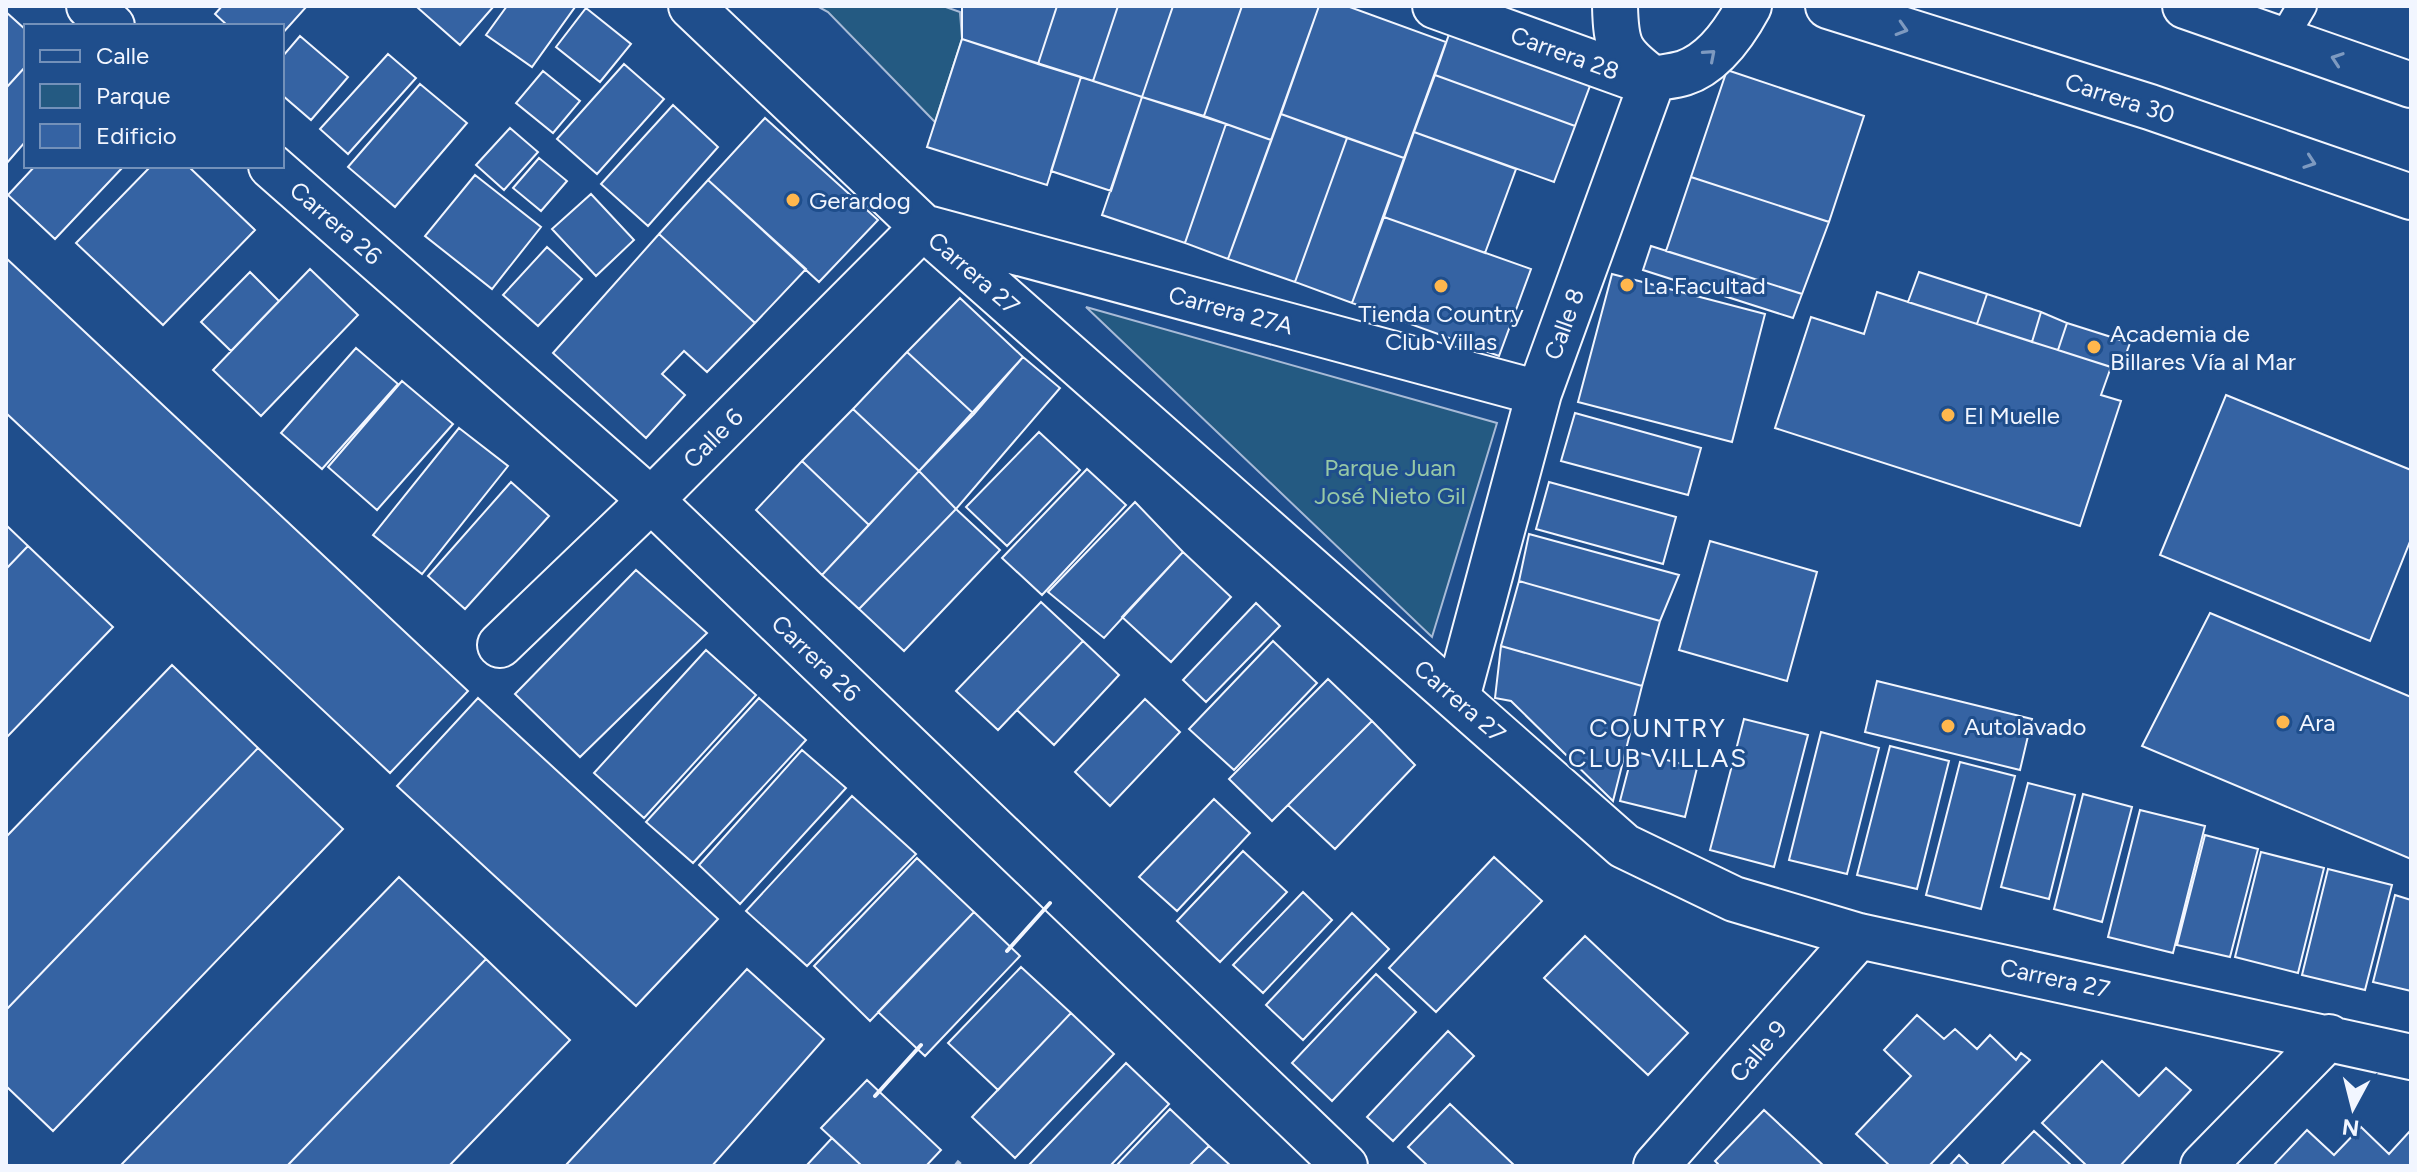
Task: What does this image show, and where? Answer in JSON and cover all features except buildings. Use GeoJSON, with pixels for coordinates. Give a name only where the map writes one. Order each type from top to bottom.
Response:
{"type":"FeatureCollection","features":[{"type":"Feature","properties":{"kind":"street"},"geometry":{"type":"LineString","coordinates":[[89,6],[110,24]]}},
{"type":"Feature","properties":{"kind":"street","name":"Carrera 27"},"geometry":{"type":"LineString","coordinates":[[691,6],[923,227],[1624,846],[1734,899],[1859,936],[2411,1057]]}},
{"type":"Feature","properties":{"kind":"street","name":"Carrera 28"},"geometry":{"type":"LineString","coordinates":[[1435,6],[1652,81]]}},
{"type":"Feature","properties":{"kind":"street"},"geometry":{"type":"LineString","coordinates":[[1615,6],[1616,32],[1627,59],[1652,81],[1686,72],[1709,59],[1736,30],[1749,6]]}},
{"type":"Feature","properties":{"kind":"street","name":"Carrera 30"},"geometry":{"type":"LineString","coordinates":[[1828,6],[2150,107],[2411,197]]}},
{"type":"Feature","properties":{"kind":"street"},"geometry":{"type":"LineString","coordinates":[[2185,6],[2292,23],[2411,85]]}},
{"type":"Feature","properties":{"kind":"street","name":"Calle 8"},"geometry":{"type":"LineString","coordinates":[[1457,698],[1539,393],[1652,81]]}},
{"type":"Feature","properties":{"kind":"street","name":"Carrera 26"},"geometry":{"type":"LineString","coordinates":[[273,168],[651,500],[1345,1166]]}},
{"type":"Feature","properties":{"kind":"street","name":"Carrera 27A"},"geometry":{"type":"LineString","coordinates":[[923,227],[1539,393]]}},
{"type":"Feature","properties":{"kind":"street","name":"Calle 6"},"geometry":{"type":"LineString","coordinates":[[500,645],[651,500],[923,227]]}},
{"type":"Feature","properties":{"kind":"street","name":"Calle 9"},"geometry":{"type":"LineString","coordinates":[[1656,1166],[1859,936]]}},
{"type":"Feature","properties":{"kind":"street"},"geometry":{"type":"LineString","coordinates":[[2203,1166],[2329,1037]]}},
{"type":"Feature","properties":{"kind":"green space"},"geometry":{"type":"Polygon","coordinates":[[[817,6],[943,6],[960,12],[962,39],[935,122],[828,12],[817,6]]]}},
{"type":"Feature","properties":{"kind":"green space","name":"Parque Juan José Nieto Gil"},"geometry":{"type":"Polygon","coordinates":[[[1086,307],[1497,423],[1432,637],[1086,307]]]}},
{"type":"Feature","properties":{"kind":"wall"},"geometry":{"type":"LineString","coordinates":[[1007,951],[1050,903]]}},
{"type":"Feature","properties":{"kind":"wall"},"geometry":{"type":"LineString","coordinates":[[875,1096],[921,1045]]}},
{"type":"Feature","properties":{"kind":"place","name":"Gerardog"},"geometry":{"type":"Point","coordinates":[793,200]}},
{"type":"Feature","properties":{"kind":"place","name":"La Facultad"},"geometry":{"type":"Point","coordinates":[1627,285]}},
{"type":"Feature","properties":{"kind":"place","name":"Tienda Country Club Villas"},"geometry":{"type":"Point","coordinates":[1441,286]}},
{"type":"Feature","properties":{"kind":"place","name":"Academia de Billares Vía al Mar"},"geometry":{"type":"Point","coordinates":[2094,347]}},
{"type":"Feature","properties":{"kind":"place","name":"El Muelle"},"geometry":{"type":"Point","coordinates":[1948,415]}},
{"type":"Feature","properties":{"kind":"place","name":"Ara"},"geometry":{"type":"Point","coordinates":[2283,722]}},
{"type":"Feature","properties":{"kind":"place","name":"Autolavado"},"geometry":{"type":"Point","coordinates":[1948,726]}},
{"type":"Feature","properties":{"kind":"district","name":"COUNTRY CLUB VILLAS"},"geometry":{"type":"Point","coordinates":[1658,743]}}]}
